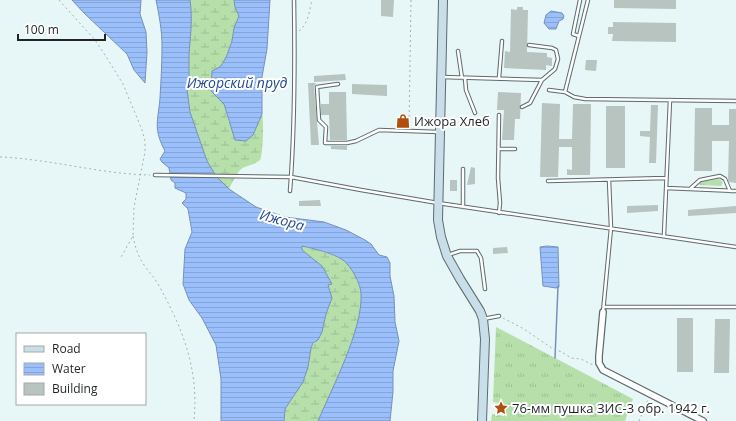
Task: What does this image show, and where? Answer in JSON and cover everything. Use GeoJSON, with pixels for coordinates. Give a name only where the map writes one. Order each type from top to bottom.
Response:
{"type":"FeatureCollection","features":[{"type":"Feature","properties":{"kind":"main road"},"geometry":{"type":"LineString","coordinates":[[443,0],[438,203],[439,230],[447,256],[478,307],[483,319],[485,339],[482,421]]}},
{"type":"Feature","properties":{"kind":"street"},"geometry":{"type":"LineString","coordinates":[[604,309],[599,356],[599,363],[603,370],[703,421]]}},
{"type":"Feature","properties":{"kind":"lane"},"geometry":{"type":"LineString","coordinates":[[290,191],[295,85],[294,0]]}},
{"type":"Feature","properties":{"kind":"lane"},"geometry":{"type":"LineString","coordinates":[[579,36],[573,34],[580,0]]}},
{"type":"Feature","properties":{"kind":"lane"},"geometry":{"type":"LineString","coordinates":[[565,92],[588,0]]}},
{"type":"Feature","properties":{"kind":"lane"},"geometry":{"type":"LineString","coordinates":[[499,78],[502,42]]}},
{"type":"Feature","properties":{"kind":"lane"},"geometry":{"type":"LineString","coordinates":[[522,107],[530,103],[542,80],[555,69],[557,64],[558,55],[556,50],[552,48],[529,45]]}},
{"type":"Feature","properties":{"kind":"lane"},"geometry":{"type":"LineString","coordinates":[[458,50],[463,78],[474,114]]}},
{"type":"Feature","properties":{"kind":"lane"},"geometry":{"type":"LineString","coordinates":[[441,77],[542,80]]}},
{"type":"Feature","properties":{"kind":"lane"},"geometry":{"type":"LineString","coordinates":[[338,84],[317,87],[319,120],[326,127],[325,143],[347,143],[356,141],[379,130],[440,132]]}},
{"type":"Feature","properties":{"kind":"lane"},"geometry":{"type":"LineString","coordinates":[[549,90],[565,92],[574,97],[585,99],[736,101]]}},
{"type":"Feature","properties":{"kind":"lane"},"geometry":{"type":"LineString","coordinates":[[664,235],[670,100]]}},
{"type":"Feature","properties":{"kind":"lane"},"geometry":{"type":"LineString","coordinates":[[499,115],[499,213]]}},
{"type":"Feature","properties":{"kind":"lane"},"geometry":{"type":"LineString","coordinates":[[499,149],[515,149]]}},
{"type":"Feature","properties":{"kind":"lane"},"geometry":{"type":"LineString","coordinates":[[463,169],[465,199],[463,207]]}},
{"type":"Feature","properties":{"kind":"lane"},"geometry":{"type":"LineString","coordinates":[[155,175],[245,175],[291,177],[499,213],[664,235],[736,247]]}},
{"type":"Feature","properties":{"kind":"lane"},"geometry":{"type":"LineString","coordinates":[[690,189],[700,180],[720,176],[725,179],[730,191]]}},
{"type":"Feature","properties":{"kind":"lane"},"geometry":{"type":"LineString","coordinates":[[548,181],[666,178]]}},
{"type":"Feature","properties":{"kind":"lane"},"geometry":{"type":"LineString","coordinates":[[609,180],[611,228],[604,309],[736,307]]}},
{"type":"Feature","properties":{"kind":"lane"},"geometry":{"type":"LineString","coordinates":[[666,188],[736,191]]}},
{"type":"Feature","properties":{"kind":"lane"},"geometry":{"type":"LineString","coordinates":[[447,256],[460,251],[477,251],[481,258],[485,289]]}},
{"type":"Feature","properties":{"kind":"lane"},"geometry":{"type":"LineString","coordinates":[[483,319],[499,316]]}},
{"type":"Feature","properties":{"kind":"path"},"geometry":{"type":"LineString","coordinates":[[59,0],[95,40],[123,84],[139,120],[144,141],[144,152],[134,207],[133,236],[140,257],[160,286],[187,346],[193,371],[194,421]]}},
{"type":"Feature","properties":{"kind":"path"},"geometry":{"type":"LineString","coordinates":[[294,36],[304,27],[312,0]]}},
{"type":"Feature","properties":{"kind":"path"},"geometry":{"type":"LineString","coordinates":[[409,131],[411,0]]}},
{"type":"Feature","properties":{"kind":"path"},"geometry":{"type":"LineString","coordinates":[[0,157],[27,158],[141,175],[155,175]]}},
{"type":"Feature","properties":{"kind":"path"},"geometry":{"type":"LineString","coordinates":[[120,259],[133,236]]}},
{"type":"Feature","properties":{"kind":"path"},"geometry":{"type":"LineString","coordinates":[[499,316],[524,329],[553,349],[562,352],[571,358],[581,359],[603,370]]}},
{"type":"Feature","properties":{"kind":"path"},"geometry":{"type":"LineString","coordinates":[[639,421],[650,394]]}},
{"type":"Feature","properties":{"kind":"green space"},"geometry":{"type":"Polygon","coordinates":[[[190,0],[234,0],[239,16],[234,28],[232,41],[226,58],[220,67],[211,90],[224,104],[229,123],[253,135],[262,114],[263,138],[260,160],[240,170],[229,189],[216,176],[207,161],[190,112],[187,89],[189,87],[191,22],[190,0]]]}},
{"type":"Feature","properties":{"kind":"green space"},"geometry":{"type":"Polygon","coordinates":[[[719,179],[723,182],[721,186],[699,185],[700,182],[719,179]]]}},
{"type":"Feature","properties":{"kind":"green space"},"geometry":{"type":"Polygon","coordinates":[[[302,246],[334,256],[346,262],[355,275],[359,285],[361,294],[360,308],[357,324],[346,358],[318,421],[284,421],[285,409],[303,382],[308,367],[311,348],[322,332],[326,314],[332,298],[328,285],[332,284],[322,266],[302,250],[302,246]]]}},
{"type":"Feature","properties":{"kind":"green space"},"geometry":{"type":"Polygon","coordinates":[[[496,327],[633,399],[625,421],[491,421],[492,414],[504,416],[503,404],[493,402],[496,327]]]}},
{"type":"Feature","properties":{"kind":"water"},"geometry":{"type":"Polygon","coordinates":[[[72,0],[141,0],[140,14],[146,32],[147,52],[145,83],[134,70],[127,54],[72,0]]]}},
{"type":"Feature","properties":{"kind":"water","name":"Ижора"},"geometry":{"type":"Polygon","coordinates":[[[156,0],[190,0],[191,22],[189,87],[187,89],[190,112],[207,161],[216,176],[229,189],[256,207],[285,217],[324,222],[346,230],[371,244],[379,255],[387,257],[390,263],[395,322],[399,341],[393,371],[393,392],[390,421],[318,421],[352,341],[360,308],[361,290],[349,266],[343,260],[329,253],[302,246],[302,250],[322,266],[332,284],[328,285],[332,298],[326,314],[322,332],[318,340],[313,343],[311,348],[308,367],[303,382],[285,409],[284,421],[221,421],[221,379],[216,345],[202,318],[189,300],[183,284],[185,249],[192,232],[188,209],[182,203],[186,199],[186,193],[175,188],[175,183],[171,180],[169,168],[160,159],[165,151],[161,143],[157,125],[160,98],[162,46],[161,28],[156,0]]]}},
{"type":"Feature","properties":{"kind":"water","name":"Ижорский пруд"},"geometry":{"type":"Polygon","coordinates":[[[234,0],[270,0],[267,49],[262,77],[262,114],[253,135],[246,141],[235,140],[224,104],[211,91],[212,71],[220,67],[226,58],[232,41],[234,28],[239,16],[234,0]]]}},
{"type":"Feature","properties":{"kind":"water"},"geometry":{"type":"Polygon","coordinates":[[[551,11],[562,13],[564,16],[563,19],[559,21],[556,29],[549,29],[544,23],[546,15],[551,11]]]}},
{"type":"Feature","properties":{"kind":"water"},"geometry":{"type":"Polygon","coordinates":[[[540,247],[558,247],[559,287],[556,288],[543,286],[540,247]]]}},
{"type":"Feature","properties":{"kind":"building"},"geometry":{"type":"Polygon","coordinates":[[[381,0],[394,0],[393,17],[381,16],[381,0]]]}},
{"type":"Feature","properties":{"kind":"building"},"geometry":{"type":"Polygon","coordinates":[[[614,0],[676,0],[676,9],[614,8],[614,0]]]}},
{"type":"Feature","properties":{"kind":"building"},"geometry":{"type":"Polygon","coordinates":[[[517,7],[523,7],[523,10],[528,10],[527,52],[547,53],[547,57],[552,58],[552,66],[546,65],[546,70],[504,68],[505,51],[510,52],[511,9],[517,10],[517,7]]]}},
{"type":"Feature","properties":{"kind":"building"},"geometry":{"type":"Polygon","coordinates":[[[613,22],[676,23],[676,42],[612,41],[613,34],[608,34],[608,27],[613,27],[613,22]]]}},
{"type":"Feature","properties":{"kind":"building"},"geometry":{"type":"Polygon","coordinates":[[[586,60],[597,60],[596,71],[585,70],[586,60]]]}},
{"type":"Feature","properties":{"kind":"building"},"geometry":{"type":"Polygon","coordinates":[[[345,74],[346,80],[314,82],[314,76],[345,74]]]}},
{"type":"Feature","properties":{"kind":"building"},"geometry":{"type":"Polygon","coordinates":[[[308,83],[316,83],[314,87],[319,145],[311,145],[308,83]]]}},
{"type":"Feature","properties":{"kind":"building"},"geometry":{"type":"Polygon","coordinates":[[[352,84],[387,85],[387,96],[352,94],[352,84]]]}},
{"type":"Feature","properties":{"kind":"building"},"geometry":{"type":"Polygon","coordinates":[[[329,92],[346,92],[347,140],[330,140],[329,115],[321,115],[321,104],[329,104],[329,92]]]}},
{"type":"Feature","properties":{"kind":"building"},"geometry":{"type":"Polygon","coordinates":[[[498,92],[521,93],[520,119],[515,119],[514,140],[502,140],[504,110],[497,110],[498,92]]]}},
{"type":"Feature","properties":{"kind":"building"},"geometry":{"type":"Polygon","coordinates":[[[542,103],[560,104],[559,139],[572,139],[573,104],[591,104],[590,175],[567,175],[567,169],[572,170],[572,147],[559,147],[558,177],[540,177],[542,103]]]}},
{"type":"Feature","properties":{"kind":"building"},"geometry":{"type":"Polygon","coordinates":[[[651,105],[658,105],[656,163],[649,163],[650,137],[640,136],[640,131],[650,131],[651,105]]]}},
{"type":"Feature","properties":{"kind":"building"},"geometry":{"type":"Polygon","coordinates":[[[606,106],[625,106],[625,168],[606,168],[606,106]]]}},
{"type":"Feature","properties":{"kind":"building"},"geometry":{"type":"Polygon","coordinates":[[[695,108],[712,108],[712,125],[729,125],[729,109],[736,109],[736,183],[729,182],[728,180],[729,141],[712,141],[712,171],[694,171],[695,108]]]}},
{"type":"Feature","properties":{"kind":"building"},"geometry":{"type":"Polygon","coordinates":[[[331,146],[347,146],[347,150],[331,149],[331,146]]]}},
{"type":"Feature","properties":{"kind":"building"},"geometry":{"type":"Polygon","coordinates":[[[471,167],[475,168],[475,184],[467,185],[471,167]]]}},
{"type":"Feature","properties":{"kind":"building"},"geometry":{"type":"Polygon","coordinates":[[[450,180],[457,180],[457,191],[450,191],[450,180]]]}},
{"type":"Feature","properties":{"kind":"building"},"geometry":{"type":"Polygon","coordinates":[[[320,200],[321,206],[299,206],[299,201],[320,200]]]}},
{"type":"Feature","properties":{"kind":"building"},"geometry":{"type":"Polygon","coordinates":[[[658,205],[658,211],[627,213],[627,206],[658,205]]]}},
{"type":"Feature","properties":{"kind":"building"},"geometry":{"type":"Polygon","coordinates":[[[736,206],[736,213],[688,216],[688,210],[736,206]]]}},
{"type":"Feature","properties":{"kind":"building"},"geometry":{"type":"Polygon","coordinates":[[[507,247],[508,253],[493,254],[493,248],[507,247]]]}},
{"type":"Feature","properties":{"kind":"building"},"geometry":{"type":"Polygon","coordinates":[[[677,318],[693,318],[693,372],[677,372],[677,318]]]}},
{"type":"Feature","properties":{"kind":"building"},"geometry":{"type":"Polygon","coordinates":[[[715,319],[730,319],[729,373],[714,373],[715,319]]]}},
{"type":"Feature","properties":{"kind":"waterway"},"geometry":{"type":"LineString","coordinates":[[555,358],[558,286]]}},
{"type":"Feature","properties":{"kind":"place","name":"Ижора Хлеб"},"geometry":{"type":"Point","coordinates":[403,121]}},
{"type":"Feature","properties":{"kind":"place","name":"76-мм пушка ЗИС-3 обр. 1942 г."},"geometry":{"type":"Point","coordinates":[501,408]}}]}
